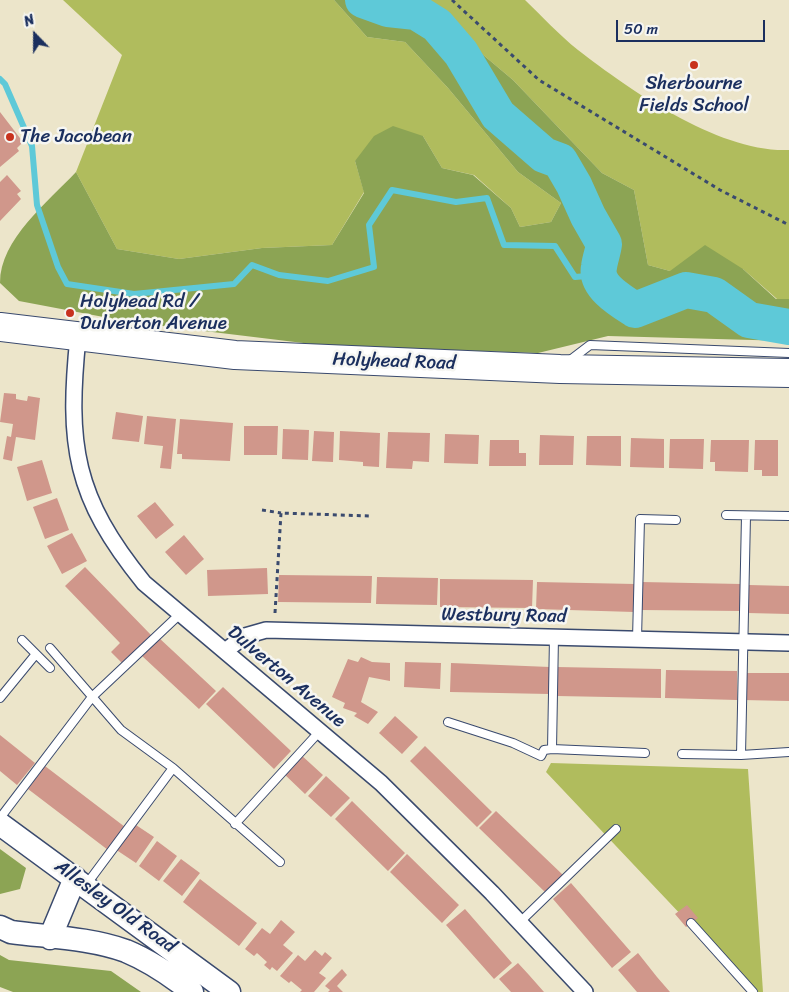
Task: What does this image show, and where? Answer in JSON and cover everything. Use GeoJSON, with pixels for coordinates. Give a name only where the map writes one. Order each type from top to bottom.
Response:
{"type":"FeatureCollection","features":[{"type":"Feature","properties":{"kind":"highway","name":"Holyhead Road"},"geometry":{"type":"LineString","coordinates":[[0,327],[236,355],[560,369],[789,373]]}},
{"type":"Feature","properties":{"kind":"main road","name":"Allesley Old Road"},"geometry":{"type":"LineString","coordinates":[[0,824],[229,992]]}},
{"type":"Feature","properties":{"kind":"main road"},"geometry":{"type":"LineString","coordinates":[[50,938],[80,882]]}},
{"type":"Feature","properties":{"kind":"main road","name":"Allesley Old Road"},"geometry":{"type":"LineString","coordinates":[[0,927],[11,932],[98,944],[124,951],[143,959],[192,992]]}},
{"type":"Feature","properties":{"kind":"street","name":"Dulverton Avenue"},"geometry":{"type":"LineString","coordinates":[[78,337],[73,384],[73,427],[78,458],[86,490],[101,523],[124,559],[144,583],[381,783],[520,922],[586,992]]}},
{"type":"Feature","properties":{"kind":"street","name":"Westbury Road"},"geometry":{"type":"LineString","coordinates":[[225,651],[245,636],[266,630],[789,642]]}},
{"type":"Feature","properties":{"kind":"lane"},"geometry":{"type":"LineString","coordinates":[[560,369],[590,345],[789,353]]}},
{"type":"Feature","properties":{"kind":"lane"},"geometry":{"type":"LineString","coordinates":[[726,515],[789,516]]}},
{"type":"Feature","properties":{"kind":"lane"},"geometry":{"type":"LineString","coordinates":[[741,755],[746,516]]}},
{"type":"Feature","properties":{"kind":"lane"},"geometry":{"type":"LineString","coordinates":[[638,639],[640,519],[676,520]]}},
{"type":"Feature","properties":{"kind":"lane"},"geometry":{"type":"LineString","coordinates":[[0,818],[92,697],[180,614]]}},
{"type":"Feature","properties":{"kind":"lane"},"geometry":{"type":"LineString","coordinates":[[552,749],[554,637]]}},
{"type":"Feature","properties":{"kind":"lane"},"geometry":{"type":"LineString","coordinates":[[22,640],[50,668]]}},
{"type":"Feature","properties":{"kind":"lane"},"geometry":{"type":"LineString","coordinates":[[50,648],[121,730],[173,768],[280,862]]}},
{"type":"Feature","properties":{"kind":"lane"},"geometry":{"type":"LineString","coordinates":[[0,698],[36,654]]}},
{"type":"Feature","properties":{"kind":"lane"},"geometry":{"type":"LineString","coordinates":[[448,722],[513,743],[541,756],[544,750],[552,749],[644,753]]}},
{"type":"Feature","properties":{"kind":"lane"},"geometry":{"type":"LineString","coordinates":[[235,824],[320,731]]}},
{"type":"Feature","properties":{"kind":"lane"},"geometry":{"type":"LineString","coordinates":[[682,754],[741,755],[789,752]]}},
{"type":"Feature","properties":{"kind":"lane"},"geometry":{"type":"LineString","coordinates":[[80,882],[173,768]]}},
{"type":"Feature","properties":{"kind":"lane"},"geometry":{"type":"LineString","coordinates":[[520,922],[616,829]]}},
{"type":"Feature","properties":{"kind":"lane"},"geometry":{"type":"LineString","coordinates":[[691,923],[753,992]]}},
{"type":"Feature","properties":{"kind":"path"},"geometry":{"type":"LineString","coordinates":[[452,0],[540,80],[720,190],[789,225]]}},
{"type":"Feature","properties":{"kind":"path"},"geometry":{"type":"LineString","coordinates":[[262,510],[281,513],[370,516]]}},
{"type":"Feature","properties":{"kind":"path"},"geometry":{"type":"LineString","coordinates":[[275,630],[281,513]]}},
{"type":"Feature","properties":{"kind":"green space"},"geometry":{"type":"Polygon","coordinates":[[[63,0],[334,0],[367,37],[405,42],[448,88],[518,172],[561,203],[551,222],[520,227],[511,208],[474,175],[442,168],[423,136],[355,161],[364,192],[332,245],[262,248],[179,259],[117,249],[76,172],[122,55],[63,0]]]}},
{"type":"Feature","properties":{"kind":"green space"},"geometry":{"type":"Polygon","coordinates":[[[334,0],[418,0],[513,80],[602,173],[634,190],[648,265],[670,271],[705,245],[743,269],[776,299],[789,299],[789,341],[608,336],[538,353],[328,346],[130,322],[19,301],[0,283],[2,267],[8,251],[17,236],[76,172],[117,249],[179,259],[262,248],[332,245],[364,193],[355,161],[374,136],[393,126],[423,136],[442,168],[473,175],[511,208],[520,227],[551,222],[561,203],[518,172],[448,88],[405,42],[367,37],[334,0]]]}},
{"type":"Feature","properties":{"kind":"green space"},"geometry":{"type":"Polygon","coordinates":[[[418,0],[525,0],[557,32],[599,66],[678,116],[734,141],[762,148],[789,150],[789,299],[777,299],[743,269],[670,271],[648,265],[634,190],[602,173],[513,80],[418,0]]]}},
{"type":"Feature","properties":{"kind":"green space"},"geometry":{"type":"Polygon","coordinates":[[[551,763],[748,769],[763,992],[754,992],[546,772],[551,763]]]}},
{"type":"Feature","properties":{"kind":"green space"},"geometry":{"type":"Polygon","coordinates":[[[0,849],[26,868],[20,889],[0,894],[0,849]]]}},
{"type":"Feature","properties":{"kind":"green space"},"geometry":{"type":"Polygon","coordinates":[[[0,955],[9,960],[111,971],[141,992],[13,992],[0,987],[0,955]]]}},
{"type":"Feature","properties":{"kind":"building","name":"The Jacobean"},"geometry":{"type":"Polygon","coordinates":[[[0,112],[23,142],[17,148],[19,151],[0,167],[0,112]]]}},
{"type":"Feature","properties":{"kind":"building","name":"The Jacobean"},"geometry":{"type":"Polygon","coordinates":[[[7,175],[21,191],[17,194],[21,199],[0,221],[0,182],[7,175]]]}},
{"type":"Feature","properties":{"kind":"building"},"geometry":{"type":"Polygon","coordinates":[[[4,393],[16,394],[16,399],[27,401],[28,396],[40,398],[35,440],[16,437],[12,461],[3,459],[7,436],[11,437],[13,424],[0,422],[4,393]]]}},
{"type":"Feature","properties":{"kind":"building"},"geometry":{"type":"Polygon","coordinates":[[[116,412],[143,416],[139,442],[112,439],[116,412]]]}},
{"type":"Feature","properties":{"kind":"building"},"geometry":{"type":"Polygon","coordinates":[[[147,416],[176,419],[171,469],[160,468],[163,446],[144,444],[147,416]]]}},
{"type":"Feature","properties":{"kind":"building"},"geometry":{"type":"Polygon","coordinates":[[[180,419],[233,423],[230,461],[182,459],[182,454],[177,454],[180,419]]]}},
{"type":"Feature","properties":{"kind":"building"},"geometry":{"type":"Polygon","coordinates":[[[244,426],[278,426],[277,455],[244,455],[244,426]]]}},
{"type":"Feature","properties":{"kind":"building"},"geometry":{"type":"Polygon","coordinates":[[[283,429],[309,430],[308,460],[282,459],[283,429]]]}},
{"type":"Feature","properties":{"kind":"building"},"geometry":{"type":"Polygon","coordinates":[[[314,431],[334,432],[333,462],[312,461],[314,431]]]}},
{"type":"Feature","properties":{"kind":"building"},"geometry":{"type":"Polygon","coordinates":[[[340,431],[380,433],[379,467],[363,466],[363,462],[339,460],[340,431]]]}},
{"type":"Feature","properties":{"kind":"building"},"geometry":{"type":"Polygon","coordinates":[[[388,432],[430,433],[429,462],[413,461],[412,469],[386,468],[388,432]]]}},
{"type":"Feature","properties":{"kind":"building"},"geometry":{"type":"Polygon","coordinates":[[[445,434],[479,435],[478,464],[444,463],[445,434]]]}},
{"type":"Feature","properties":{"kind":"building"},"geometry":{"type":"Polygon","coordinates":[[[540,435],[574,436],[573,465],[539,465],[540,435]]]}},
{"type":"Feature","properties":{"kind":"building"},"geometry":{"type":"Polygon","coordinates":[[[587,436],[621,436],[621,466],[586,465],[587,436]]]}},
{"type":"Feature","properties":{"kind":"building"},"geometry":{"type":"Polygon","coordinates":[[[631,438],[664,439],[664,468],[630,467],[631,438]]]}},
{"type":"Feature","properties":{"kind":"building"},"geometry":{"type":"Polygon","coordinates":[[[670,439],[704,439],[703,469],[669,468],[670,439]]]}},
{"type":"Feature","properties":{"kind":"building"},"geometry":{"type":"Polygon","coordinates":[[[490,440],[519,440],[519,453],[526,453],[526,466],[489,466],[490,440]]]}},
{"type":"Feature","properties":{"kind":"building"},"geometry":{"type":"Polygon","coordinates":[[[711,440],[749,440],[748,472],[715,471],[715,462],[710,462],[711,440]]]}},
{"type":"Feature","properties":{"kind":"building"},"geometry":{"type":"Polygon","coordinates":[[[755,440],[778,440],[778,476],[762,476],[762,470],[754,470],[755,440]]]}},
{"type":"Feature","properties":{"kind":"building"},"geometry":{"type":"Polygon","coordinates":[[[42,460],[52,493],[27,501],[17,467],[42,460]]]}},
{"type":"Feature","properties":{"kind":"building"},"geometry":{"type":"Polygon","coordinates":[[[57,498],[69,530],[45,539],[33,507],[57,498]]]}},
{"type":"Feature","properties":{"kind":"building"},"geometry":{"type":"Polygon","coordinates":[[[155,502],[174,525],[156,539],[137,516],[155,502]]]}},
{"type":"Feature","properties":{"kind":"building"},"geometry":{"type":"Polygon","coordinates":[[[72,533],[87,561],[62,574],[47,546],[72,533]]]}},
{"type":"Feature","properties":{"kind":"building"},"geometry":{"type":"Polygon","coordinates":[[[184,535],[204,559],[186,575],[165,552],[184,535]]]}},
{"type":"Feature","properties":{"kind":"building"},"geometry":{"type":"Polygon","coordinates":[[[85,567],[151,635],[122,663],[111,652],[120,643],[65,586],[85,567]]]}},
{"type":"Feature","properties":{"kind":"building"},"geometry":{"type":"Polygon","coordinates":[[[267,568],[268,594],[208,596],[207,570],[267,568]]]}},
{"type":"Feature","properties":{"kind":"building"},"geometry":{"type":"Polygon","coordinates":[[[279,575],[372,576],[371,603],[278,602],[279,575]]]}},
{"type":"Feature","properties":{"kind":"building"},"geometry":{"type":"Polygon","coordinates":[[[377,577],[438,578],[437,605],[376,604],[377,577]]]}},
{"type":"Feature","properties":{"kind":"building"},"geometry":{"type":"Polygon","coordinates":[[[440,579],[533,580],[532,608],[440,607],[440,579]]]}},
{"type":"Feature","properties":{"kind":"building"},"geometry":{"type":"Polygon","coordinates":[[[537,582],[635,584],[634,612],[536,609],[537,582]]]}},
{"type":"Feature","properties":{"kind":"building"},"geometry":{"type":"Polygon","coordinates":[[[642,582],[741,584],[740,611],[641,610],[642,582]]]}},
{"type":"Feature","properties":{"kind":"building"},"geometry":{"type":"Polygon","coordinates":[[[749,585],[789,586],[789,614],[748,613],[749,585]]]}},
{"type":"Feature","properties":{"kind":"building"},"geometry":{"type":"Polygon","coordinates":[[[158,637],[216,691],[199,709],[141,655],[158,637]]]}},
{"type":"Feature","properties":{"kind":"building"},"geometry":{"type":"Polygon","coordinates":[[[361,657],[372,662],[390,663],[390,681],[369,677],[361,702],[378,712],[368,724],[354,716],[357,713],[343,708],[345,703],[332,697],[348,659],[358,662],[361,657]]]}},
{"type":"Feature","properties":{"kind":"building"},"geometry":{"type":"Polygon","coordinates":[[[405,662],[441,663],[440,689],[404,687],[405,662]]]}},
{"type":"Feature","properties":{"kind":"building"},"geometry":{"type":"Polygon","coordinates":[[[451,663],[550,667],[549,694],[450,692],[451,663]]]}},
{"type":"Feature","properties":{"kind":"building"},"geometry":{"type":"Polygon","coordinates":[[[557,667],[661,669],[661,698],[557,696],[557,667]]]}},
{"type":"Feature","properties":{"kind":"building"},"geometry":{"type":"Polygon","coordinates":[[[666,670],[737,671],[737,700],[665,698],[666,670]]]}},
{"type":"Feature","properties":{"kind":"building"},"geometry":{"type":"Polygon","coordinates":[[[744,673],[789,673],[789,701],[743,700],[744,673]]]}},
{"type":"Feature","properties":{"kind":"building"},"geometry":{"type":"Polygon","coordinates":[[[223,687],[291,751],[274,769],[206,704],[223,687]]]}},
{"type":"Feature","properties":{"kind":"building"},"geometry":{"type":"Polygon","coordinates":[[[395,716],[418,737],[402,754],[379,733],[395,716]]]}},
{"type":"Feature","properties":{"kind":"building"},"geometry":{"type":"Polygon","coordinates":[[[0,735],[35,763],[17,785],[0,771],[0,735]]]}},
{"type":"Feature","properties":{"kind":"building"},"geometry":{"type":"Polygon","coordinates":[[[425,746],[492,812],[477,827],[410,761],[425,746]]]}},
{"type":"Feature","properties":{"kind":"building"},"geometry":{"type":"Polygon","coordinates":[[[300,754],[323,775],[305,794],[282,772],[300,754]]]}},
{"type":"Feature","properties":{"kind":"building"},"geometry":{"type":"Polygon","coordinates":[[[45,766],[125,827],[108,850],[28,789],[45,766]]]}},
{"type":"Feature","properties":{"kind":"building"},"geometry":{"type":"Polygon","coordinates":[[[326,776],[350,798],[331,817],[308,796],[326,776]]]}},
{"type":"Feature","properties":{"kind":"building"},"geometry":{"type":"Polygon","coordinates":[[[352,801],[405,853],[388,871],[335,819],[352,801]]]}},
{"type":"Feature","properties":{"kind":"building"},"geometry":{"type":"Polygon","coordinates":[[[496,811],[563,875],[546,893],[479,828],[496,811]]]}},
{"type":"Feature","properties":{"kind":"building"},"geometry":{"type":"Polygon","coordinates":[[[133,823],[154,837],[136,863],[115,849],[133,823]]]}},
{"type":"Feature","properties":{"kind":"building"},"geometry":{"type":"Polygon","coordinates":[[[157,841],[177,856],[159,881],[139,866],[157,841]]]}},
{"type":"Feature","properties":{"kind":"building"},"geometry":{"type":"Polygon","coordinates":[[[407,854],[459,905],[442,923],[390,872],[407,854]]]}},
{"type":"Feature","properties":{"kind":"building"},"geometry":{"type":"Polygon","coordinates":[[[181,859],[200,873],[182,896],[163,881],[181,859]]]}},
{"type":"Feature","properties":{"kind":"building"},"geometry":{"type":"Polygon","coordinates":[[[200,879],[257,923],[239,946],[183,902],[200,879]]]}},
{"type":"Feature","properties":{"kind":"building"},"geometry":{"type":"Polygon","coordinates":[[[571,883],[631,952],[612,968],[553,899],[571,883]]]}},
{"type":"Feature","properties":{"kind":"building"},"geometry":{"type":"Polygon","coordinates":[[[687,905],[698,918],[686,927],[675,914],[687,905]]]}},
{"type":"Feature","properties":{"kind":"building"},"geometry":{"type":"Polygon","coordinates":[[[465,909],[512,963],[494,979],[446,925],[465,909]]]}},
{"type":"Feature","properties":{"kind":"building"},"geometry":{"type":"Polygon","coordinates":[[[281,920],[295,932],[283,945],[293,953],[277,971],[272,967],[270,970],[264,965],[267,962],[257,953],[254,956],[245,949],[262,928],[270,934],[281,920]]]}},
{"type":"Feature","properties":{"kind":"building"},"geometry":{"type":"Polygon","coordinates":[[[315,950],[322,956],[325,952],[332,958],[319,973],[326,978],[314,992],[300,992],[302,990],[291,981],[289,983],[280,976],[298,955],[305,961],[315,950]]]}},
{"type":"Feature","properties":{"kind":"building"},"geometry":{"type":"Polygon","coordinates":[[[638,953],[670,992],[637,992],[618,970],[638,953]]]}},
{"type":"Feature","properties":{"kind":"building"},"geometry":{"type":"Polygon","coordinates":[[[518,963],[544,992],[511,992],[499,979],[518,963]]]}},
{"type":"Feature","properties":{"kind":"building"},"geometry":{"type":"Polygon","coordinates":[[[342,969],[347,975],[337,986],[343,992],[328,992],[330,990],[325,986],[342,969]]]}},
{"type":"Feature","properties":{"kind":"waterway"},"geometry":{"type":"LineString","coordinates":[[363,0],[388,9],[416,12],[437,25],[461,53],[498,115],[544,155],[560,161],[604,244],[599,264],[599,274],[605,287],[616,297],[635,310],[686,290],[714,295],[749,320],[789,327]]}},
{"type":"Feature","properties":{"kind":"waterway"},"geometry":{"type":"LineString","coordinates":[[0,79],[5,84],[32,146],[37,205],[58,267],[67,284],[134,294],[234,284],[252,265],[279,275],[328,281],[374,267],[369,225],[392,190],[456,202],[487,198],[504,245],[555,246],[575,277],[599,275]]}},
{"type":"Feature","properties":{"kind":"place","name":"Sherbourne Fields School"},"geometry":{"type":"Point","coordinates":[694,65]}},
{"type":"Feature","properties":{"kind":"place","name":"The Jacobean"},"geometry":{"type":"Point","coordinates":[10,137]}},
{"type":"Feature","properties":{"kind":"place","name":"Holyhead Rd / Dulverton Avenue"},"geometry":{"type":"Point","coordinates":[70,313]}}]}
